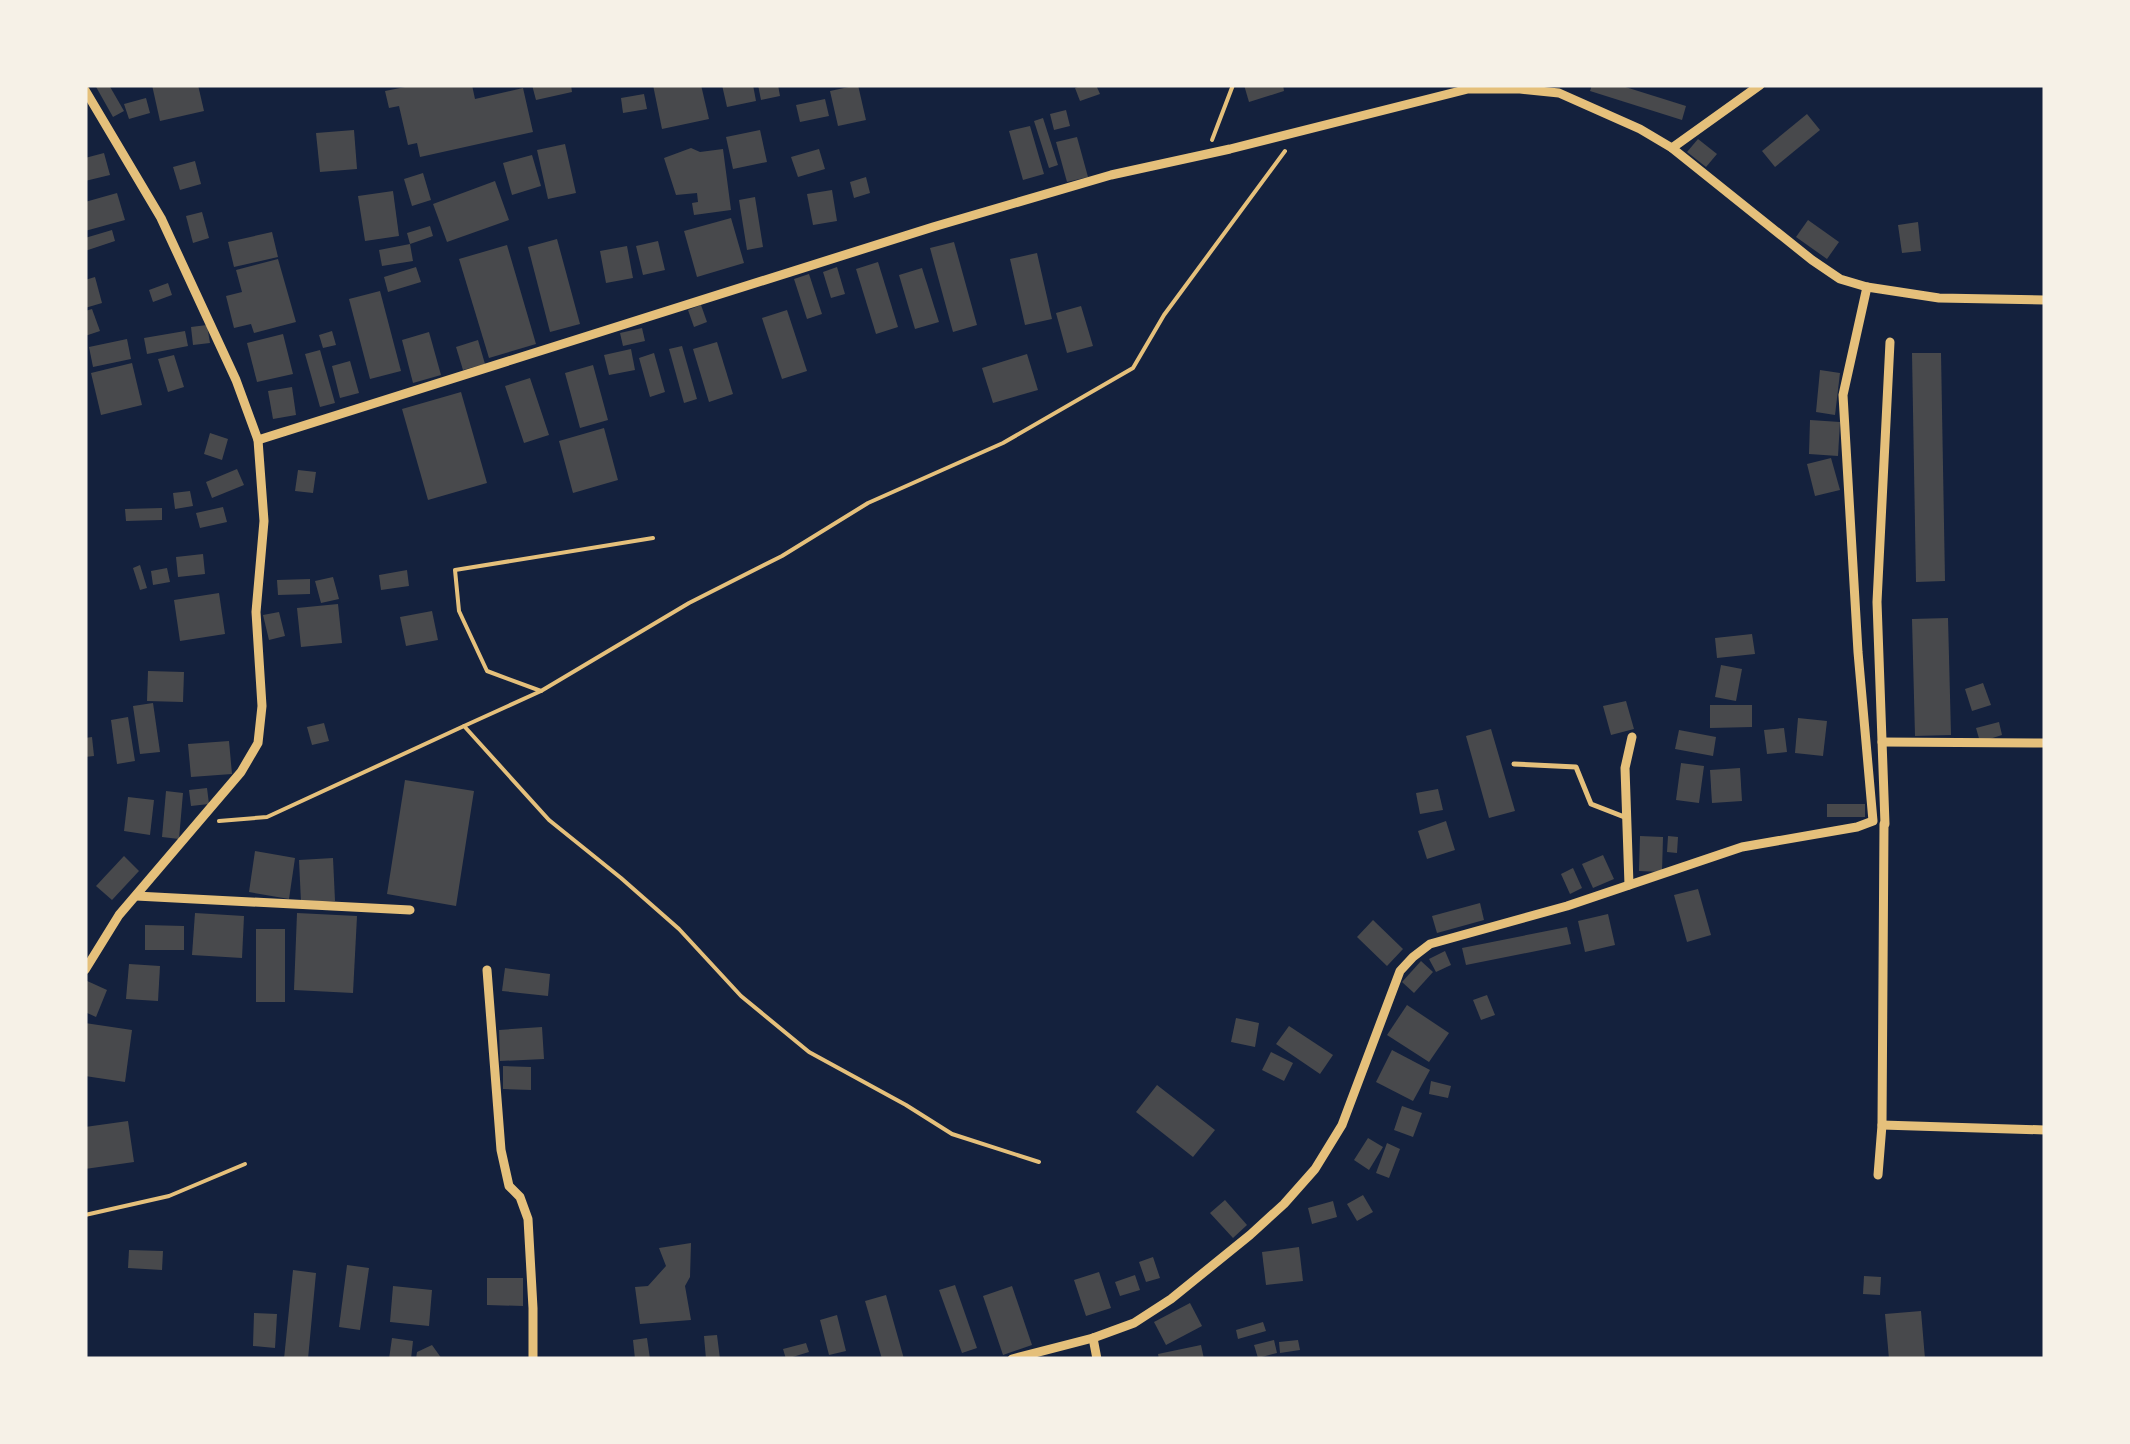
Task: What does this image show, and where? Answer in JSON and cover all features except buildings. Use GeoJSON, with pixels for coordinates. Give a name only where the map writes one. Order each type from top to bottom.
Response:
{"type":"FeatureCollection","features":[{"type":"Feature","properties":{"kind":"street"},"geometry":{"type":"LineString","coordinates":[[1672,148],[1753,87]]}},
{"type":"Feature","properties":{"kind":"street"},"geometry":{"type":"LineString","coordinates":[[258,440],[933,226],[1111,175],[1468,89],[1559,93],[1640,130],[1672,148],[1840,279],[1939,298],[2045,300]]}},
{"type":"Feature","properties":{"kind":"street"},"geometry":{"type":"LineString","coordinates":[[85,90],[161,218],[236,380],[258,440],[264,520],[256,612],[262,706],[258,743],[241,772],[119,916],[85,970]]}},
{"type":"Feature","properties":{"kind":"street"},"geometry":{"type":"LineString","coordinates":[[1867,287],[1844,395],[1858,652],[1873,821]]}},
{"type":"Feature","properties":{"kind":"street"},"geometry":{"type":"LineString","coordinates":[[1878,1175],[1882,1125],[1885,824],[1877,602],[1890,342]]}},
{"type":"Feature","properties":{"kind":"street"},"geometry":{"type":"LineString","coordinates":[[1629,885],[1625,768],[1632,736]]}},
{"type":"Feature","properties":{"kind":"street"},"geometry":{"type":"LineString","coordinates":[[1882,742],[2045,743]]}},
{"type":"Feature","properties":{"kind":"street"},"geometry":{"type":"LineString","coordinates":[[1012,1359],[1134,1323],[1171,1299],[1272,1214],[1314,1168],[1342,1125],[1400,971],[1430,944],[1567,906],[1742,847],[1873,821],[1885,824]]}},
{"type":"Feature","properties":{"kind":"street"},"geometry":{"type":"LineString","coordinates":[[136,896],[410,910]]}},
{"type":"Feature","properties":{"kind":"street"},"geometry":{"type":"LineString","coordinates":[[487,970],[501,1150],[508,1186],[520,1197],[528,1219],[533,1359]]}},
{"type":"Feature","properties":{"kind":"street"},"geometry":{"type":"LineString","coordinates":[[1882,1125],[2045,1130]]}},
{"type":"Feature","properties":{"kind":"street"},"geometry":{"type":"LineString","coordinates":[[1093,1338],[1097,1359]]}},
{"type":"Feature","properties":{"kind":"lane"},"geometry":{"type":"LineString","coordinates":[[1514,764],[1576,767],[1591,804],[1627,818]]}},
{"type":"Feature","properties":{"kind":"path"},"geometry":{"type":"LineString","coordinates":[[1206,154],[1233,85]]}},
{"type":"Feature","properties":{"kind":"path"},"geometry":{"type":"LineString","coordinates":[[199,822],[268,817],[541,691],[689,603],[782,556],[868,503],[1003,443],[1133,368],[1164,316],[1298,132]]}},
{"type":"Feature","properties":{"kind":"path"},"geometry":{"type":"LineString","coordinates":[[541,691],[488,671],[459,611],[456,570],[653,538]]}},
{"type":"Feature","properties":{"kind":"path"},"geometry":{"type":"LineString","coordinates":[[464,726],[549,820],[650,904],[741,996],[810,1052],[952,1134],[1040,1162]]}},
{"type":"Feature","properties":{"kind":"path"},"geometry":{"type":"LineString","coordinates":[[85,1215],[168,1196],[245,1164]]}}]}
